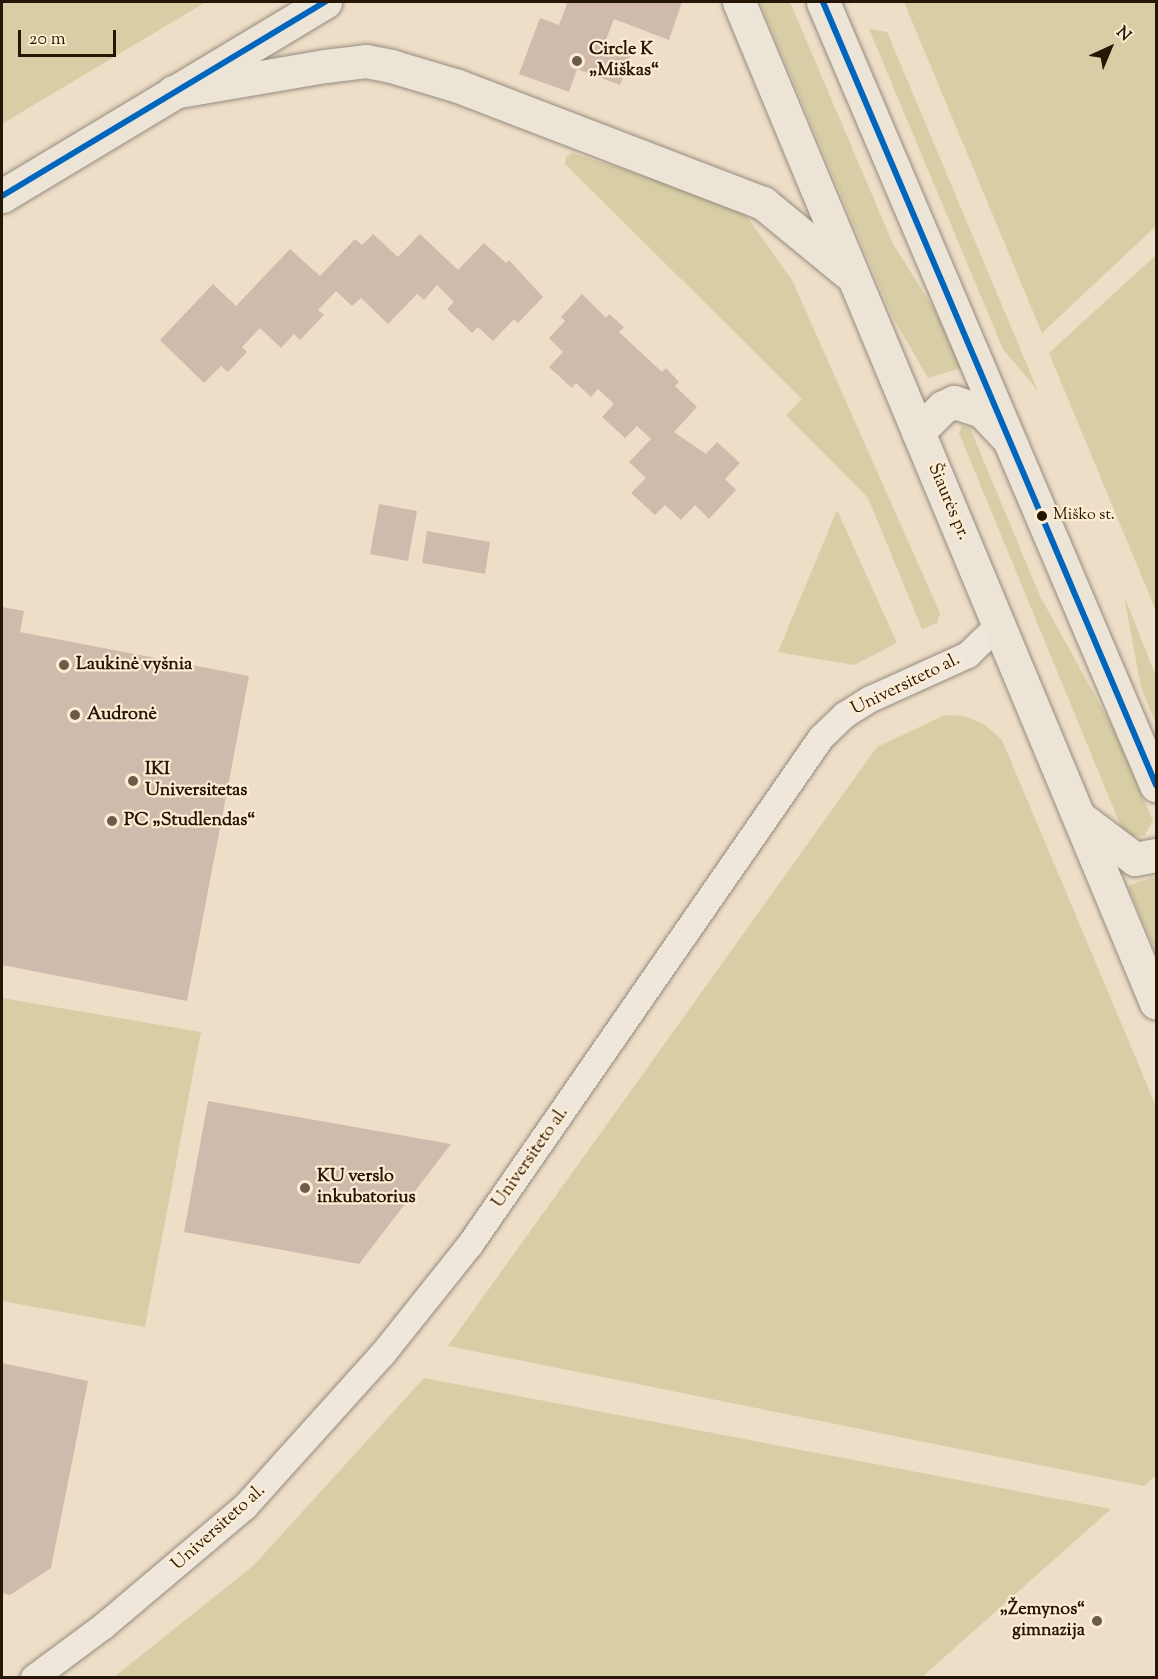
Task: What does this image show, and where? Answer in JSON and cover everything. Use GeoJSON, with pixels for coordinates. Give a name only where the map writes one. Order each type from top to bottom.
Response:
{"type":"FeatureCollection","features":[{"type":"Feature","properties":{"kind":"main road"},"geometry":{"type":"LineString","coordinates":[[2,196],[326,2]]}},
{"type":"Feature","properties":{"kind":"main road","name":"Šiaurės pr."},"geometry":{"type":"LineString","coordinates":[[739,2],[1156,1003]]}},
{"type":"Feature","properties":{"kind":"main road"},"geometry":{"type":"LineString","coordinates":[[832,10],[1156,784]]}},
{"type":"Feature","properties":{"kind":"main road"},"geometry":{"type":"LineString","coordinates":[[173,92],[314,67],[366,61],[391,66],[458,86],[763,203],[853,277]]}},
{"type":"Feature","properties":{"kind":"main road"},"geometry":{"type":"LineString","coordinates":[[918,432],[943,407],[954,402],[967,404],[982,411],[1014,446]]}},
{"type":"Feature","properties":{"kind":"main road"},"geometry":{"type":"LineString","coordinates":[[1080,817],[1135,859],[1156,855]]}},
{"type":"Feature","properties":{"kind":"street","name":"Universiteto al."},"geometry":{"type":"LineString","coordinates":[[34,1677],[104,1626],[245,1507],[383,1354],[470,1245],[821,738],[845,715],[871,699],[968,655],[999,625]]}},
{"type":"Feature","properties":{"kind":"shaded area"},"geometry":{"type":"Polygon","coordinates":[[[2,2],[206,2],[2,124],[2,2]]]}},
{"type":"Feature","properties":{"kind":"shaded area"},"geometry":{"type":"Polygon","coordinates":[[[760,2],[790,2],[893,244],[939,317],[961,368],[928,378],[892,316],[760,2]]]}},
{"type":"Feature","properties":{"kind":"shaded area"},"geometry":{"type":"Polygon","coordinates":[[[904,2],[1156,2],[1156,226],[1042,333],[904,2]]]}},
{"type":"Feature","properties":{"kind":"shaded area"},"geometry":{"type":"Polygon","coordinates":[[[869,29],[887,32],[1038,391],[1003,349],[869,29]]]}},
{"type":"Feature","properties":{"kind":"shaded area"},"geometry":{"type":"Polygon","coordinates":[[[572,153],[738,206],[750,221],[792,280],[940,613],[937,623],[922,629],[868,498],[786,415],[802,399],[565,164],[566,157],[572,153]]]}},
{"type":"Feature","properties":{"kind":"shaded area"},"geometry":{"type":"Polygon","coordinates":[[[1156,255],[1156,611],[1049,353],[1156,255]]]}},
{"type":"Feature","properties":{"kind":"shaded area"},"geometry":{"type":"Polygon","coordinates":[[[962,426],[970,428],[1040,596],[1114,730],[1153,821],[1144,836],[1131,836],[1122,829],[959,433],[962,426]]]}},
{"type":"Feature","properties":{"kind":"shaded area"},"geometry":{"type":"Polygon","coordinates":[[[837,510],[897,643],[854,665],[778,652],[837,510]]]}},
{"type":"Feature","properties":{"kind":"shaded area"},"geometry":{"type":"Polygon","coordinates":[[[1124,596],[1156,676],[1156,724],[1141,687],[1124,596]]]}},
{"type":"Feature","properties":{"kind":"shaded area"},"geometry":{"type":"Polygon","coordinates":[[[945,715],[964,716],[984,724],[1002,740],[1156,1106],[1156,1475],[1144,1486],[448,1346],[877,747],[945,715]]]}},
{"type":"Feature","properties":{"kind":"shaded area"},"geometry":{"type":"Polygon","coordinates":[[[1156,876],[1156,953],[1128,886],[1156,876]]]}},
{"type":"Feature","properties":{"kind":"shaded area"},"geometry":{"type":"Polygon","coordinates":[[[2,998],[201,1032],[145,1327],[2,1301],[2,998]]]}},
{"type":"Feature","properties":{"kind":"shaded area"},"geometry":{"type":"Polygon","coordinates":[[[424,1378],[1111,1509],[922,1677],[114,1677],[253,1566],[424,1378]]]}},
{"type":"Feature","properties":{"kind":"building"},"geometry":{"type":"Polygon","coordinates":[[[561,2],[682,2],[669,40],[614,19],[605,42],[632,52],[620,85],[577,69],[569,92],[519,74],[540,18],[559,25],[567,4],[561,2]]]}},
{"type":"Feature","properties":{"kind":"building"},"geometry":{"type":"Polygon","coordinates":[[[373,234],[398,257],[420,234],[458,270],[484,243],[506,263],[509,260],[543,297],[518,323],[514,319],[493,341],[478,327],[472,333],[447,309],[454,302],[437,285],[424,300],[417,294],[388,324],[361,298],[352,306],[336,291],[318,310],[324,315],[300,340],[294,334],[281,348],[260,328],[242,347],[247,352],[228,372],[221,366],[204,383],[160,340],[213,284],[236,306],[290,249],[320,276],[355,239],[362,245],[373,234]]]}},
{"type":"Feature","properties":{"kind":"building"},"geometry":{"type":"Polygon","coordinates":[[[582,294],[606,318],[609,314],[624,327],[619,332],[662,372],[666,368],[679,382],[675,386],[697,407],[674,432],[706,454],[717,442],[740,463],[725,479],[736,490],[709,519],[695,505],[681,520],[665,505],[655,515],[631,493],[646,478],[629,462],[651,439],[637,426],[625,438],[602,417],[614,404],[598,389],[591,397],[576,383],[572,388],[549,367],[563,352],[549,338],[565,321],[561,317],[582,294]]]}},
{"type":"Feature","properties":{"kind":"building"},"geometry":{"type":"Polygon","coordinates":[[[379,504],[417,511],[408,561],[370,554],[379,504]]]}},
{"type":"Feature","properties":{"kind":"building"},"geometry":{"type":"Polygon","coordinates":[[[427,531],[490,542],[485,574],[422,563],[427,531]]]}},
{"type":"Feature","properties":{"kind":"building","name":"PC „Studlendas“"},"geometry":{"type":"Polygon","coordinates":[[[2,607],[24,611],[20,632],[249,676],[187,1001],[2,965],[2,607]]]}},
{"type":"Feature","properties":{"kind":"building","name":"KU verslo inkubatorius"},"geometry":{"type":"Polygon","coordinates":[[[208,1101],[451,1144],[359,1264],[184,1232],[208,1101]]]}},
{"type":"Feature","properties":{"kind":"building"},"geometry":{"type":"Polygon","coordinates":[[[2,1363],[88,1381],[51,1568],[10,1595],[2,1593],[2,1363]]]}},
{"type":"Feature","properties":{"kind":"transit line"},"geometry":{"type":"LineString","coordinates":[[2,196],[325,2]]}},
{"type":"Feature","properties":{"kind":"transit line"},"geometry":{"type":"LineString","coordinates":[[823,2],[1156,785]]}},
{"type":"Feature","properties":{"kind":"place","name":"Circle K „Miškas“"},"geometry":{"type":"Point","coordinates":[577,61]}},
{"type":"Feature","properties":{"kind":"place","name":"Miško st."},"geometry":{"type":"Point","coordinates":[1042,516]}},
{"type":"Feature","properties":{"kind":"place","name":"Laukinė vyšnia"},"geometry":{"type":"Point","coordinates":[64,665]}},
{"type":"Feature","properties":{"kind":"place","name":"Audronė"},"geometry":{"type":"Point","coordinates":[75,715]}},
{"type":"Feature","properties":{"kind":"place","name":"IKI Universitetas"},"geometry":{"type":"Point","coordinates":[133,781]}},
{"type":"Feature","properties":{"kind":"place","name":"PC „Studlendas“"},"geometry":{"type":"Point","coordinates":[112,821]}},
{"type":"Feature","properties":{"kind":"place","name":"KU verslo inkubatorius"},"geometry":{"type":"Point","coordinates":[305,1188]}},
{"type":"Feature","properties":{"kind":"place","name":"„Žemynos“ gimnazija"},"geometry":{"type":"Point","coordinates":[1097,1621]}}]}
